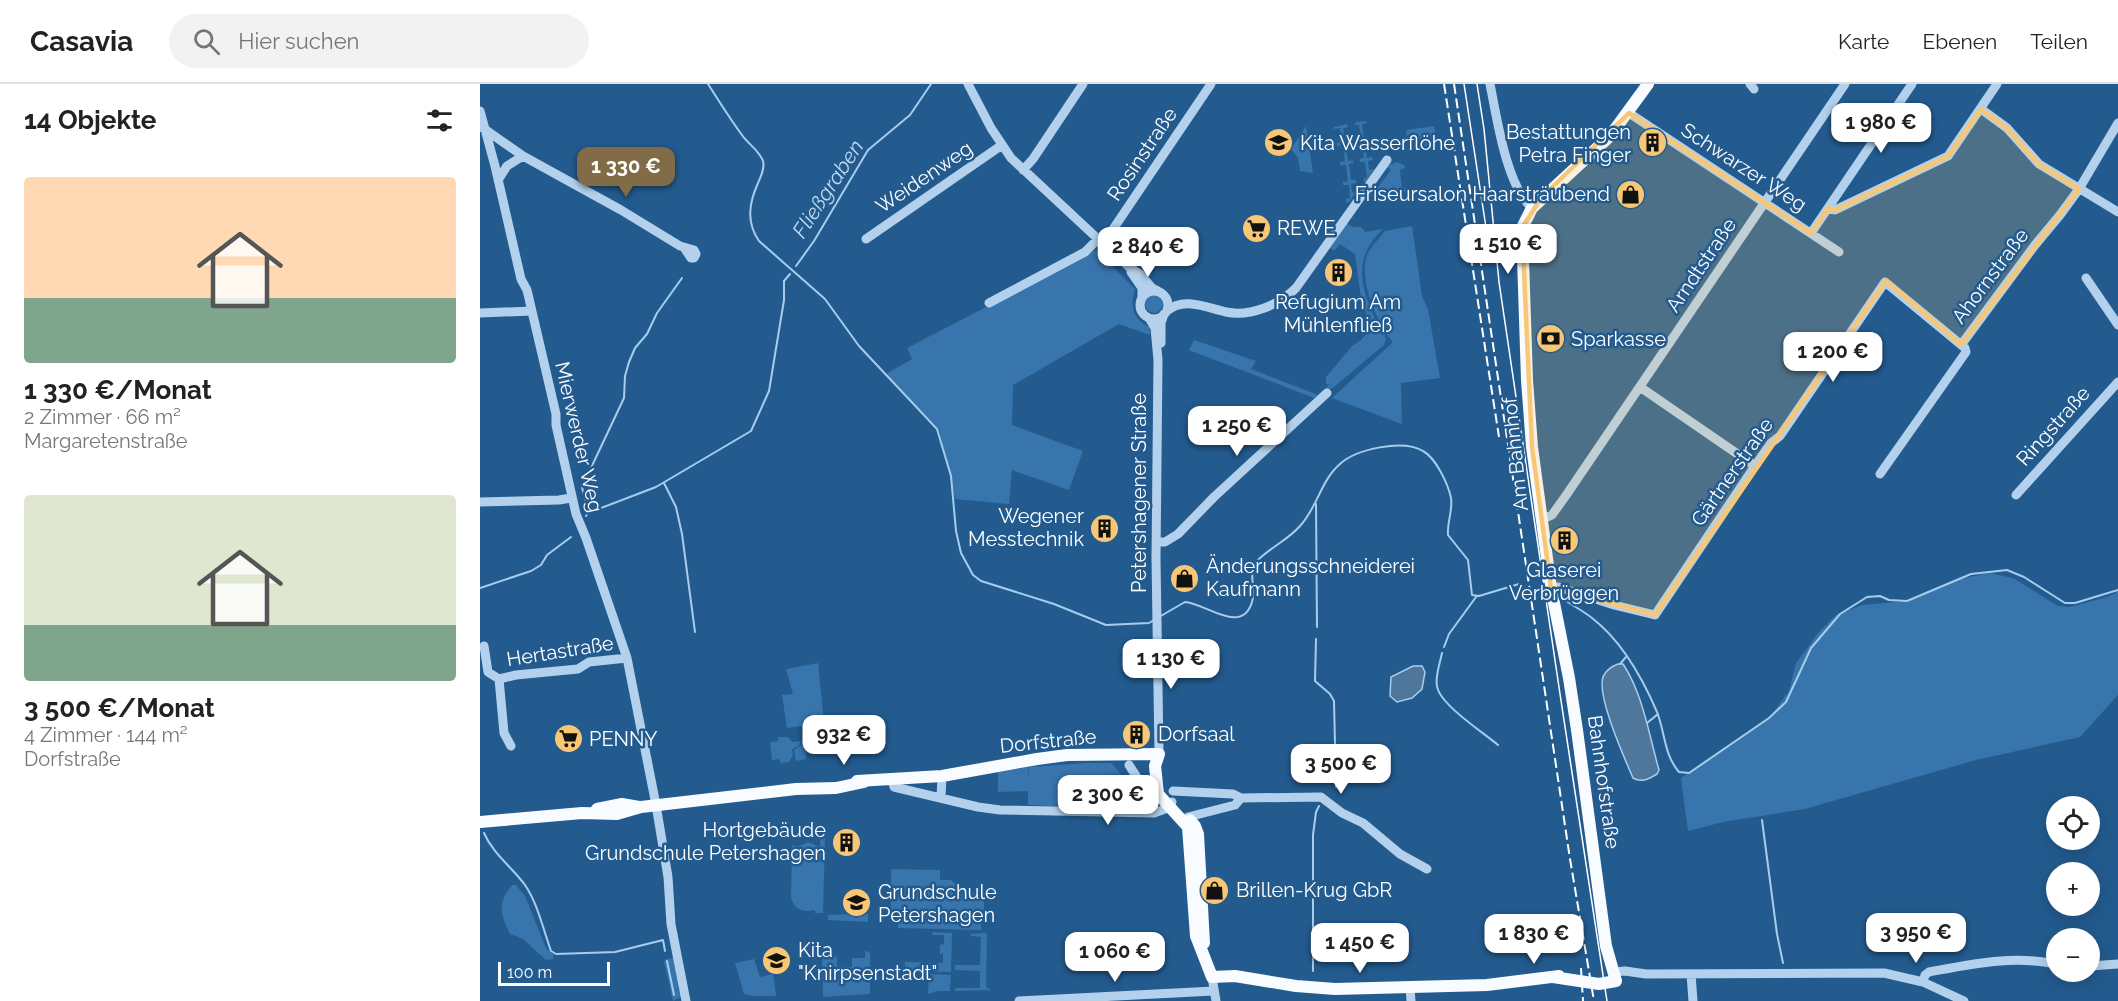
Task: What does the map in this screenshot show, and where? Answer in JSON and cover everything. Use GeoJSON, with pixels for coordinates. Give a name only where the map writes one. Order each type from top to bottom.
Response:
{"type":"FeatureCollection","features":[{"type":"Feature","properties":{"kind":"main road"},"geometry":{"type":"LineString","coordinates":[[1532,208],[1610,136],[1648,84]]}},
{"type":"Feature","properties":{"kind":"main road","name":"Am Bahnhof"},"geometry":{"type":"LineString","coordinates":[[1532,208],[1522,228],[1528,398],[1551,588]]}},
{"type":"Feature","properties":{"kind":"main road","name":"Bahnhofstraße"},"geometry":{"type":"LineString","coordinates":[[1551,588],[1569,678],[1606,946],[1615,977]]}},
{"type":"Feature","properties":{"kind":"main road","name":"Dorfstraße"},"geometry":{"type":"LineString","coordinates":[[480,822],[582,813],[614,805],[640,807],[796,789],[836,788],[864,782],[942,776],[1049,757],[1087,754],[1159,754]]}},
{"type":"Feature","properties":{"kind":"main road"},"geometry":{"type":"LineString","coordinates":[[1159,754],[1155,766],[1156,790],[1171,800],[1188,827],[1196,936],[1212,977],[1235,976],[1323,988],[1410,988],[1487,985],[1553,977],[1599,984],[1615,977]]}},
{"type":"Feature","properties":{"kind":"street","name":"Petershagener Straße"},"geometry":{"type":"LineString","coordinates":[[968,84],[1002,146],[1023,170],[1129,267],[1142,288],[1140,309],[1155,328],[1158,360],[1156,542],[1159,754]]}},
{"type":"Feature","properties":{"kind":"street"},"geometry":{"type":"LineString","coordinates":[[1023,170],[1033,159],[1083,84]]}},
{"type":"Feature","properties":{"kind":"street","name":"Rosinstraße"},"geometry":{"type":"LineString","coordinates":[[989,303],[1085,252],[1100,241],[1211,84]]}},
{"type":"Feature","properties":{"kind":"street"},"geometry":{"type":"LineString","coordinates":[[1490,84],[1503,146],[1515,183],[1521,197],[1532,208]]}},
{"type":"Feature","properties":{"kind":"street","name":"Arndtstraße"},"geometry":{"type":"LineString","coordinates":[[1541,520],[1552,515],[1845,84]]}},
{"type":"Feature","properties":{"kind":"street"},"geometry":{"type":"LineString","coordinates":[[1811,233],[1912,84]]}},
{"type":"Feature","properties":{"kind":"street"},"geometry":{"type":"LineString","coordinates":[[1828,208],[1835,210],[1948,156],[1997,84]]}},
{"type":"Feature","properties":{"kind":"street"},"geometry":{"type":"LineString","coordinates":[[1981,109],[2007,128],[2039,164],[2118,212]]}},
{"type":"Feature","properties":{"kind":"street","name":"Mierwerder Weg"},"geometry":{"type":"LineString","coordinates":[[480,111],[532,311],[556,414],[556,425],[571,498],[627,658],[656,805],[668,877],[671,924],[687,1001]]}},
{"type":"Feature","properties":{"kind":"street","name":"Schwarzer Weg"},"geometry":{"type":"LineString","coordinates":[[1629,112],[1839,252]]}},
{"type":"Feature","properties":{"kind":"street","name":"Ahornstraße"},"geometry":{"type":"LineString","coordinates":[[1880,474],[1964,356],[1965,348],[1961,345],[2079,189],[2118,123]]}},
{"type":"Feature","properties":{"kind":"street"},"geometry":{"type":"LineString","coordinates":[[483,128],[523,156],[621,210],[685,249]]}},
{"type":"Feature","properties":{"kind":"street","name":"Weidenweg"},"geometry":{"type":"LineString","coordinates":[[866,239],[1002,146]]}},
{"type":"Feature","properties":{"kind":"street"},"geometry":{"type":"LineString","coordinates":[[498,180],[507,166],[523,156]]}},
{"type":"Feature","properties":{"kind":"street"},"geometry":{"type":"LineString","coordinates":[[1142,297],[1148,292],[1160,292],[1173,298],[1190,299],[1227,312],[1244,312],[1265,307],[1288,296],[1308,272],[1387,160]]}},
{"type":"Feature","properties":{"kind":"street","name":"Petershagener Straße"},"geometry":{"type":"LineString","coordinates":[[1129,267],[1133,268],[1152,288],[1160,292],[1168,302],[1161,323],[1161,346],[1158,360]]}},
{"type":"Feature","properties":{"kind":"street"},"geometry":{"type":"LineString","coordinates":[[2086,278],[2118,325]]}},
{"type":"Feature","properties":{"kind":"street","name":"Gärtnerstraße"},"geometry":{"type":"LineString","coordinates":[[1551,588],[1558,587],[1605,603],[1651,616],[1655,615],[1755,466],[1771,443],[1780,436],[1885,282],[1961,345]]}},
{"type":"Feature","properties":{"kind":"street"},"geometry":{"type":"LineString","coordinates":[[1149,318],[1157,319],[1173,306],[1199,304],[1212,307]]}},
{"type":"Feature","properties":{"kind":"street"},"geometry":{"type":"LineString","coordinates":[[480,313],[532,311]]}},
{"type":"Feature","properties":{"kind":"street","name":"Ringstraße"},"geometry":{"type":"LineString","coordinates":[[2016,495],[2118,382]]}},
{"type":"Feature","properties":{"kind":"street"},"geometry":{"type":"LineString","coordinates":[[1640,387],[1755,466]]}},
{"type":"Feature","properties":{"kind":"street"},"geometry":{"type":"LineString","coordinates":[[1156,542],[1165,542],[1178,534],[1221,490],[1327,393]]}},
{"type":"Feature","properties":{"kind":"street"},"geometry":{"type":"LineString","coordinates":[[480,502],[571,498]]}},
{"type":"Feature","properties":{"kind":"street","name":"Hertastraße"},"geometry":{"type":"LineString","coordinates":[[484,646],[488,672],[499,679],[516,675],[578,669],[588,662],[627,658]]}},
{"type":"Feature","properties":{"kind":"street","name":"Hertastraße"},"geometry":{"type":"LineString","coordinates":[[499,679],[504,733],[512,746]]}},
{"type":"Feature","properties":{"kind":"street"},"geometry":{"type":"LineString","coordinates":[[1129,765],[1148,793],[1150,813]]}},
{"type":"Feature","properties":{"kind":"street"},"geometry":{"type":"LineString","coordinates":[[941,798],[942,776]]}},
{"type":"Feature","properties":{"kind":"street"},"geometry":{"type":"LineString","coordinates":[[892,780],[894,787],[978,807],[1008,810],[1150,813],[1160,812],[1171,800],[1213,792],[1233,794],[1241,798],[1321,797],[1342,813],[1363,823],[1400,854],[1427,869]]}},
{"type":"Feature","properties":{"kind":"street"},"geometry":{"type":"LineString","coordinates":[[1185,819],[1235,804],[1241,798]]}},
{"type":"Feature","properties":{"kind":"street"},"geometry":{"type":"LineString","coordinates":[[1923,982],[1924,975],[1929,972],[1993,961],[2029,959],[2046,962]]}},
{"type":"Feature","properties":{"kind":"street"},"geometry":{"type":"LineString","coordinates":[[2100,965],[2118,964]]}},
{"type":"Feature","properties":{"kind":"street"},"geometry":{"type":"LineString","coordinates":[[1615,977],[1625,971],[1646,974],[1868,972],[1898,975],[1923,982],[1965,1001]]}},
{"type":"Feature","properties":{"kind":"street"},"geometry":{"type":"LineString","coordinates":[[1691,974],[1693,1001]]}},
{"type":"Feature","properties":{"kind":"street"},"geometry":{"type":"LineString","coordinates":[[1019,1001],[1215,996],[1212,977]]}},
{"type":"Feature","properties":{"kind":"street"},"geometry":{"type":"LineString","coordinates":[[1410,988],[1411,1001]]}},
{"type":"Feature","properties":{"kind":"highlighted area"},"geometry":{"type":"Polygon","coordinates":[[[1981,109],[2007,128],[2039,164],[2079,189],[1961,345],[1886,281],[1655,615],[1551,588],[1532,447],[1522,228],[1541,198],[1629,113],[1811,233],[1828,208],[1835,210],[1948,156],[1981,109]]]}},
{"type":"Feature","properties":{"kind":"shaded area"},"geometry":{"type":"Polygon","coordinates":[[[1365,121],[1367,123],[1362,124],[1364,138],[1370,140],[1364,142],[1367,158],[1372,157],[1373,160],[1368,161],[1369,170],[1374,169],[1366,182],[1363,179],[1367,178],[1365,162],[1360,162],[1359,159],[1364,158],[1362,142],[1357,143],[1357,140],[1361,139],[1359,125],[1355,125],[1356,122],[1365,121]]]}},
{"type":"Feature","properties":{"kind":"shaded area"},"geometry":{"type":"Polygon","coordinates":[[[1347,124],[1348,127],[1343,128],[1345,139],[1350,138],[1351,144],[1346,145],[1348,161],[1353,160],[1354,163],[1349,164],[1351,180],[1356,180],[1356,183],[1351,184],[1352,192],[1356,192],[1346,203],[1346,199],[1350,198],[1349,185],[1343,185],[1343,182],[1348,181],[1346,165],[1340,165],[1340,162],[1345,161],[1343,145],[1337,146],[1337,143],[1342,142],[1340,128],[1334,129],[1334,127],[1347,124]]]}},
{"type":"Feature","properties":{"kind":"shaded area"},"geometry":{"type":"Polygon","coordinates":[[[1306,126],[1313,173],[1300,171],[1298,158],[1291,149],[1306,126]]]}},
{"type":"Feature","properties":{"kind":"shaded area"},"geometry":{"type":"Polygon","coordinates":[[[1434,126],[1437,144],[1409,148],[1406,130],[1434,126]]]}},
{"type":"Feature","properties":{"kind":"shaded area"},"geometry":{"type":"Polygon","coordinates":[[[1397,162],[1404,165],[1405,168],[1400,170],[1402,189],[1408,188],[1407,191],[1364,197],[1368,191],[1373,194],[1391,170],[1386,166],[1397,162]]]}},
{"type":"Feature","properties":{"kind":"shaded area"},"geometry":{"type":"Polygon","coordinates":[[[1346,223],[1353,227],[1361,227],[1365,232],[1383,229],[1367,250],[1362,271],[1365,294],[1386,339],[1384,345],[1334,387],[1314,398],[1189,350],[1194,340],[1256,361],[1251,369],[1318,395],[1329,385],[1326,384],[1326,377],[1352,346],[1361,340],[1371,328],[1361,298],[1355,254],[1340,244],[1334,251],[1330,248],[1346,223]]]}},
{"type":"Feature","properties":{"kind":"shaded area"},"geometry":{"type":"Polygon","coordinates":[[[1412,226],[1422,296],[1428,309],[1440,378],[1401,383],[1402,424],[1332,398],[1393,342],[1381,325],[1371,303],[1365,279],[1366,258],[1385,231],[1412,226]]]}},
{"type":"Feature","properties":{"kind":"shaded area"},"geometry":{"type":"Polygon","coordinates":[[[1096,250],[1135,289],[1134,311],[1139,320],[1149,327],[1150,335],[1119,324],[1013,385],[1012,425],[1083,451],[1069,490],[1012,470],[1009,504],[955,499],[939,429],[886,374],[912,359],[907,348],[1096,250]]]}},
{"type":"Feature","properties":{"kind":"shaded area"},"geometry":{"type":"Polygon","coordinates":[[[1154,295],[1160,298],[1163,304],[1160,310],[1154,313],[1148,310],[1145,304],[1148,298],[1154,295]]]}},
{"type":"Feature","properties":{"kind":"shaded area"},"geometry":{"type":"Polygon","coordinates":[[[1989,573],[2013,578],[2058,606],[2070,607],[2107,597],[2118,590],[2118,695],[2080,737],[1976,760],[1805,809],[1723,822],[1688,831],[1681,778],[1769,718],[1789,691],[1796,663],[1819,632],[1836,615],[1862,605],[1907,601],[1956,580],[1989,573]]]}},
{"type":"Feature","properties":{"kind":"shaded area"},"geometry":{"type":"Polygon","coordinates":[[[818,663],[824,723],[787,728],[782,695],[793,694],[786,669],[818,663]]]}},
{"type":"Feature","properties":{"kind":"shaded area"},"geometry":{"type":"Polygon","coordinates":[[[1623,664],[1636,688],[1659,770],[1657,774],[1645,780],[1633,778],[1603,695],[1604,675],[1608,669],[1623,664]]]}},
{"type":"Feature","properties":{"kind":"shaded area"},"geometry":{"type":"Polygon","coordinates":[[[1413,666],[1422,666],[1425,672],[1422,689],[1412,698],[1397,702],[1390,696],[1391,677],[1413,666]]]}},
{"type":"Feature","properties":{"kind":"shaded area"},"geometry":{"type":"Polygon","coordinates":[[[778,737],[788,737],[792,742],[801,741],[799,746],[792,749],[793,755],[789,762],[781,763],[779,759],[772,760],[770,742],[778,741],[778,737]]]}},
{"type":"Feature","properties":{"kind":"shaded area"},"geometry":{"type":"Polygon","coordinates":[[[813,739],[812,752],[806,753],[806,759],[796,761],[794,750],[801,745],[802,740],[813,739]]]}},
{"type":"Feature","properties":{"kind":"shaded area"},"geometry":{"type":"Polygon","coordinates":[[[1112,763],[1124,779],[1119,784],[1118,774],[1107,775],[1108,795],[1120,794],[1119,788],[1123,787],[1126,791],[1127,800],[1118,802],[1120,809],[1028,805],[1028,791],[998,792],[998,772],[1028,767],[1028,779],[1029,767],[1112,763]]]}},
{"type":"Feature","properties":{"kind":"shaded area"},"geometry":{"type":"Polygon","coordinates":[[[1138,801],[1145,801],[1147,808],[1122,809],[1138,807],[1138,801]]]}},
{"type":"Feature","properties":{"kind":"shaded area"},"geometry":{"type":"Polygon","coordinates":[[[820,837],[825,838],[823,913],[815,913],[815,910],[800,910],[791,898],[792,845],[797,847],[808,842],[820,847],[820,837]]]}},
{"type":"Feature","properties":{"kind":"shaded area"},"geometry":{"type":"Polygon","coordinates":[[[891,869],[940,870],[940,880],[951,880],[965,893],[980,893],[984,898],[981,930],[898,928],[898,916],[891,912],[891,869]]]}},
{"type":"Feature","properties":{"kind":"shaded area"},"geometry":{"type":"Polygon","coordinates":[[[512,885],[516,885],[525,896],[546,948],[554,955],[553,959],[546,960],[523,939],[510,934],[502,914],[502,903],[512,885]]]}},
{"type":"Feature","properties":{"kind":"shaded area"},"geometry":{"type":"Polygon","coordinates":[[[868,914],[868,922],[828,920],[828,915],[868,914]]]}},
{"type":"Feature","properties":{"kind":"shaded area"},"geometry":{"type":"Polygon","coordinates":[[[932,932],[952,933],[951,972],[905,971],[905,962],[943,963],[940,945],[944,944],[944,935],[933,935],[932,932]]]}},
{"type":"Feature","properties":{"kind":"shaded area"},"geometry":{"type":"Polygon","coordinates":[[[987,933],[986,987],[991,990],[955,991],[955,988],[980,988],[980,971],[955,970],[955,965],[980,965],[981,937],[971,936],[971,934],[987,933]]]}},
{"type":"Feature","properties":{"kind":"shaded area"},"geometry":{"type":"Polygon","coordinates":[[[822,944],[829,944],[829,956],[837,957],[837,966],[852,967],[852,958],[865,958],[865,951],[870,952],[870,994],[823,997],[822,944]]]}},
{"type":"Feature","properties":{"kind":"shaded area"},"geometry":{"type":"Polygon","coordinates":[[[674,958],[679,993],[682,996],[673,1001],[664,962],[666,959],[674,958]]]}},
{"type":"Feature","properties":{"kind":"shaded area"},"geometry":{"type":"Polygon","coordinates":[[[754,959],[760,977],[773,974],[776,996],[744,994],[735,963],[754,959]]]}},
{"type":"Feature","properties":{"kind":"shaded area"},"geometry":{"type":"Polygon","coordinates":[[[929,974],[951,975],[950,991],[928,994],[929,974]]]}},
{"type":"Feature","properties":{"kind":"waterway"},"geometry":{"type":"LineString","coordinates":[[708,84],[744,138],[763,161],[763,169],[750,212],[752,227],[759,241],[825,299],[859,346],[937,429],[951,476],[956,531],[961,553],[973,575],[981,581],[1054,604],[1106,625],[1149,623],[1154,620]]}},
{"type":"Feature","properties":{"kind":"waterway","name":"Fließgraben"},"geometry":{"type":"LineString","coordinates":[[796,266],[814,241],[868,150],[910,115],[931,84]]}},
{"type":"Feature","properties":{"kind":"waterway"},"geometry":{"type":"LineString","coordinates":[[586,516],[588,513],[656,487],[751,431],[769,391],[784,300],[784,281],[790,274]]}},
{"type":"Feature","properties":{"kind":"waterway"},"geometry":{"type":"LineString","coordinates":[[588,512],[582,487],[624,398],[625,376],[629,362],[657,313],[682,278]]}},
{"type":"Feature","properties":{"kind":"waterway"},"geometry":{"type":"LineString","coordinates":[[1159,617],[1185,602],[1232,617],[1247,612],[1253,597],[1254,564],[1300,526],[1311,511],[1328,478],[1340,464],[1357,454],[1380,447],[1414,447],[1428,454],[1441,472],[1451,498],[1448,535],[1468,560],[1472,595],[1479,596],[1519,584]]}},
{"type":"Feature","properties":{"kind":"waterway"},"geometry":{"type":"LineString","coordinates":[[664,483],[676,507],[682,534],[695,632]]}},
{"type":"Feature","properties":{"kind":"waterway"},"geometry":{"type":"LineString","coordinates":[[1316,504],[1317,627]]}},
{"type":"Feature","properties":{"kind":"waterway"},"geometry":{"type":"LineString","coordinates":[[480,588],[531,571],[541,565],[547,555],[571,537]]}},
{"type":"Feature","properties":{"kind":"waterway"},"geometry":{"type":"LineString","coordinates":[[1561,597],[1603,627],[1622,649],[1638,673],[1657,712],[1670,758],[1679,772],[1689,773],[1769,718],[1786,702],[1811,648],[1840,614],[1867,597],[1880,596],[1889,600],[1907,601],[1971,574],[2007,570],[2024,577],[2065,603],[2075,603],[2118,590]]}},
{"type":"Feature","properties":{"kind":"waterway"},"geometry":{"type":"LineString","coordinates":[[1444,647],[1449,634],[1476,597]]}},
{"type":"Feature","properties":{"kind":"waterway"},"geometry":{"type":"LineString","coordinates":[[1316,639],[1315,681],[1330,694],[1334,701],[1336,787]]}},
{"type":"Feature","properties":{"kind":"waterway"},"geometry":{"type":"LineString","coordinates":[[1442,653],[1437,678],[1440,693],[1453,709],[1498,745]]}},
{"type":"Feature","properties":{"kind":"waterway"},"geometry":{"type":"LineString","coordinates":[[1620,664],[1626,657]]}},
{"type":"Feature","properties":{"kind":"waterway"},"geometry":{"type":"LineString","coordinates":[[1647,723],[1658,714]]}},
{"type":"Feature","properties":{"kind":"waterway"},"geometry":{"type":"LineString","coordinates":[[1313,971],[1313,835],[1319,806]]}},
{"type":"Feature","properties":{"kind":"waterway"},"geometry":{"type":"LineString","coordinates":[[1762,820],[1783,963]]}},
{"type":"Feature","properties":{"kind":"waterway"},"geometry":{"type":"LineString","coordinates":[[484,833],[492,847],[530,892],[551,951],[556,954],[615,952],[663,940],[665,951]]}},
{"type":"Feature","properties":{"kind":"waterway"},"geometry":{"type":"LineString","coordinates":[[667,961],[674,995]]}},
{"type":"Feature","properties":{"kind":"tram line"},"geometry":{"type":"LineString","coordinates":[[1464,84],[1487,234]]}},
{"type":"Feature","properties":{"kind":"tram line"},"geometry":{"type":"LineString","coordinates":[[1477,84],[1484,129],[1499,282],[1607,1001]]}},
{"type":"Feature","properties":{"kind":"railway"},"geometry":{"type":"LineString","coordinates":[[1444,84],[1499,437]]}},
{"type":"Feature","properties":{"kind":"railway"},"geometry":{"type":"LineString","coordinates":[[1454,84],[1570,859],[1594,1001]]}},
{"type":"Feature","properties":{"kind":"railway"},"geometry":{"type":"LineString","coordinates":[[1581,968],[1583,1001]]}},
{"type":"Feature","properties":{"kind":"place","name":"Kita Wasserflöhe"},"geometry":{"type":"Point","coordinates":[1279,143]}},
{"type":"Feature","properties":{"kind":"place","name":"Bestattungen Petra Finger"},"geometry":{"type":"Point","coordinates":[1652,143]}},
{"type":"Feature","properties":{"kind":"place","name":"Friseursalon Haarsträubend"},"geometry":{"type":"Point","coordinates":[1631,194]}},
{"type":"Feature","properties":{"kind":"place","name":"REWE"},"geometry":{"type":"Point","coordinates":[1256,228]}},
{"type":"Feature","properties":{"kind":"place","name":"Refugium Am Mühlenfließ"},"geometry":{"type":"Point","coordinates":[1338,272]}},
{"type":"Feature","properties":{"kind":"place","name":"Sparkasse"},"geometry":{"type":"Point","coordinates":[1550,339]}},
{"type":"Feature","properties":{"kind":"place","name":"Wegener Messtechnik"},"geometry":{"type":"Point","coordinates":[1105,528]}},
{"type":"Feature","properties":{"kind":"place","name":"Glaserei Verbrüggen"},"geometry":{"type":"Point","coordinates":[1564,540]}},
{"type":"Feature","properties":{"kind":"place","name":"Änderungsschneiderei Kaufmann"},"geometry":{"type":"Point","coordinates":[1185,578]}},
{"type":"Feature","properties":{"kind":"place","name":"Dorfsaal"},"geometry":{"type":"Point","coordinates":[1137,734]}},
{"type":"Feature","properties":{"kind":"place","name":"PENNY"},"geometry":{"type":"Point","coordinates":[568,739]}},
{"type":"Feature","properties":{"kind":"place","name":"Hortgebäude Grundschule Petershagen"},"geometry":{"type":"Point","coordinates":[847,842]}},
{"type":"Feature","properties":{"kind":"place","name":"Brillen-Krug GbR"},"geometry":{"type":"Point","coordinates":[1215,890]}},
{"type":"Feature","properties":{"kind":"place","name":"Grundschule Petershagen"},"geometry":{"type":"Point","coordinates":[857,903]}},
{"type":"Feature","properties":{"kind":"place","name":"Kita \"Knirpsenstadt\""},"geometry":{"type":"Point","coordinates":[777,961]}}]}
